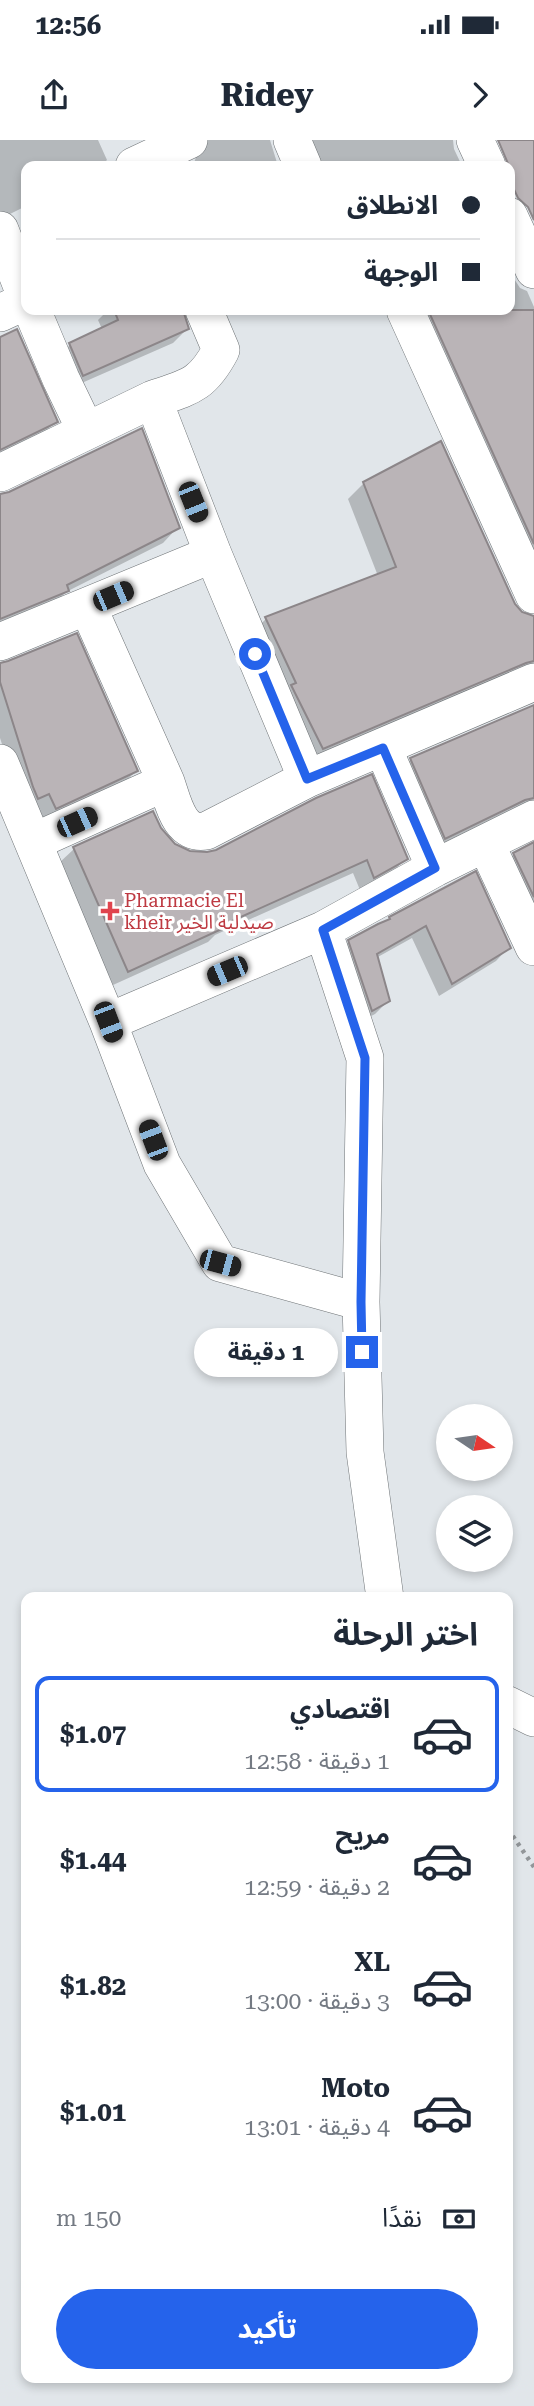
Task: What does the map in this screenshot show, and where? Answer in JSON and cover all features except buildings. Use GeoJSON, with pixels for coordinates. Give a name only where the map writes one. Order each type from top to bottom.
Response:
{"type":"FeatureCollection","features":[{"type":"Feature","properties":{"kind":"street"},"geometry":{"type":"LineString","coordinates":[[138,159],[189,140]]}},
{"type":"Feature","properties":{"kind":"street"},"geometry":{"type":"LineString","coordinates":[[292,140],[301,161]]}},
{"type":"Feature","properties":{"kind":"street"},"geometry":{"type":"LineString","coordinates":[[475,140],[485,161]]}},
{"type":"Feature","properties":{"kind":"street"},"geometry":{"type":"LineString","coordinates":[[21,220],[0,230],[21,286]]}},
{"type":"Feature","properties":{"kind":"street"},"geometry":{"type":"LineString","coordinates":[[517,225],[534,270]]}},
{"type":"Feature","properties":{"kind":"street"},"geometry":{"type":"LineString","coordinates":[[0,313],[21,302]]}},
{"type":"Feature","properties":{"kind":"street"},"geometry":{"type":"LineString","coordinates":[[34,315],[86,431]]}},
{"type":"Feature","properties":{"kind":"street"},"geometry":{"type":"LineString","coordinates":[[0,473],[204,378],[221,350],[206,315]]}},
{"type":"Feature","properties":{"kind":"street"},"geometry":{"type":"LineString","coordinates":[[406,315],[534,595]]}},
{"type":"Feature","properties":{"kind":"street"},"geometry":{"type":"LineString","coordinates":[[153,400],[307,779]]}},
{"type":"Feature","properties":{"kind":"street"},"geometry":{"type":"LineString","coordinates":[[0,642],[214,554]]}},
{"type":"Feature","properties":{"kind":"street"},"geometry":{"type":"LineString","coordinates":[[88,607],[183,824],[198,832],[206,831],[307,779],[534,682]]}},
{"type":"Feature","properties":{"kind":"street"},"geometry":{"type":"LineString","coordinates":[[383,748],[435,868]]}},
{"type":"Feature","properties":{"kind":"street"},"geometry":{"type":"LineString","coordinates":[[0,763],[19,830],[68,930],[108,1022],[162,1164],[220,1263],[361,1302]]}},
{"type":"Feature","properties":{"kind":"street"},"geometry":{"type":"LineString","coordinates":[[19,830],[166,782]]}},
{"type":"Feature","properties":{"kind":"street"},"geometry":{"type":"LineString","coordinates":[[108,1022],[323,930],[435,868],[534,818]]}},
{"type":"Feature","properties":{"kind":"street"},"geometry":{"type":"LineString","coordinates":[[486,844],[534,947]]}},
{"type":"Feature","properties":{"kind":"street"},"geometry":{"type":"LineString","coordinates":[[323,930],[365,1058],[361,1302],[365,1452],[384,1592]]}},
{"type":"Feature","properties":{"kind":"street"},"geometry":{"type":"LineString","coordinates":[[513,1708],[534,1718]]}},
{"type":"Feature","properties":{"kind":"path"},"geometry":{"type":"LineString","coordinates":[[513,1836],[534,1867]]}},
{"type":"Feature","properties":{"kind":"place","name":"Pharmacie El kheir صيدلية الخير"},"geometry":{"type":"Point","coordinates":[110,911]}},
{"type":"Feature","properties":{"kind":"route"},"geometry":{"type":"LineString","coordinates":[[255,654],[307,779],[383,748],[435,868],[323,930],[365,1058],[362,1352]]}}]}
